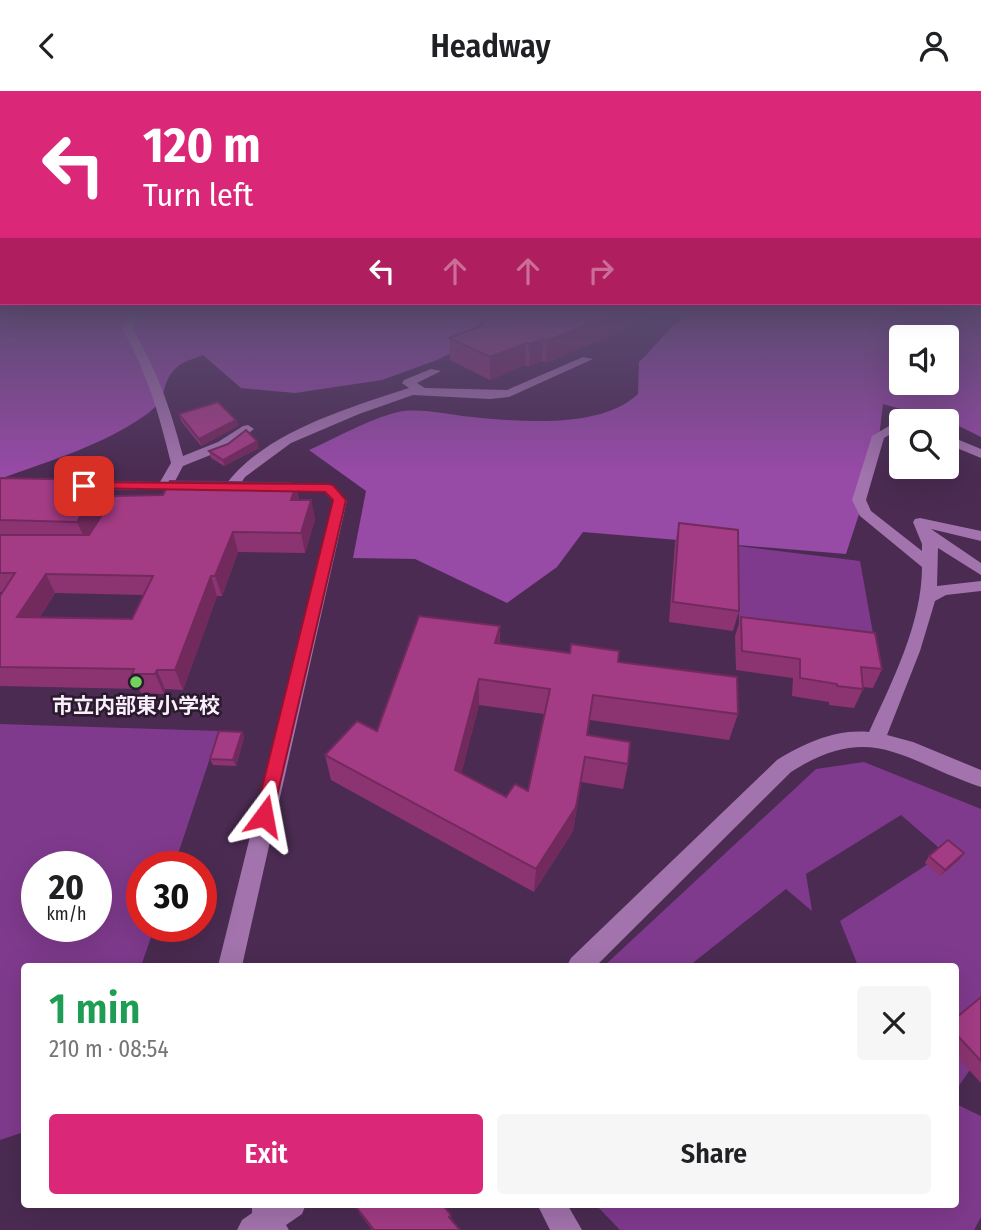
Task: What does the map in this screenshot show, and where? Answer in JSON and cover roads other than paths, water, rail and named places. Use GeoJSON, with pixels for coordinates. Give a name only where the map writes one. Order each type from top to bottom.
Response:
{"type":"FeatureCollection","features":[{"type":"Feature","properties":{"kind":"street"},"geometry":{"type":"LineString","coordinates":[[148,366],[161,398],[178,463]]}},
{"type":"Feature","properties":{"kind":"street"},"geometry":{"type":"LineString","coordinates":[[217,487],[240,474],[286,440],[412,391],[500,395],[570,366]]}},
{"type":"Feature","properties":{"kind":"street"},"geometry":{"type":"LineString","coordinates":[[523,368],[543,378]]}},
{"type":"Feature","properties":{"kind":"street"},"geometry":{"type":"LineString","coordinates":[[423,390],[408,383],[435,371]]}},
{"type":"Feature","properties":{"kind":"street"},"geometry":{"type":"LineString","coordinates":[[165,487],[178,463],[223,445],[248,429]]}},
{"type":"Feature","properties":{"kind":"street"},"geometry":{"type":"LineString","coordinates":[[889,429],[878,436],[859,500],[865,513],[930,565]]}},
{"type":"Feature","properties":{"kind":"street"},"geometry":{"type":"LineString","coordinates":[[959,444],[981,454]]}},
{"type":"Feature","properties":{"kind":"street"},"geometry":{"type":"LineString","coordinates":[[62,485],[123,493],[165,487],[328,488],[340,500],[231,963]]}},
{"type":"Feature","properties":{"kind":"street"},"geometry":{"type":"LineString","coordinates":[[981,536],[920,522],[928,535],[981,570]]}},
{"type":"Feature","properties":{"kind":"street"},"geometry":{"type":"LineString","coordinates":[[876,739],[929,597],[932,576],[928,535]]}},
{"type":"Feature","properties":{"kind":"street"},"geometry":{"type":"LineString","coordinates":[[929,597],[943,590],[981,586]]}},
{"type":"Feature","properties":{"kind":"street"},"geometry":{"type":"LineString","coordinates":[[582,963],[790,761],[813,746],[840,739],[876,739],[981,779]]}},
{"type":"Feature","properties":{"kind":"street"},"geometry":{"type":"LineString","coordinates":[[265,1221],[286,1208]]}},
{"type":"Feature","properties":{"kind":"street"},"geometry":{"type":"LineString","coordinates":[[553,1208],[567,1230]]}},
{"type":"Feature","properties":{"kind":"place","name":"市立内部東小学校"},"geometry":{"type":"Point","coordinates":[136,682]}}]}
